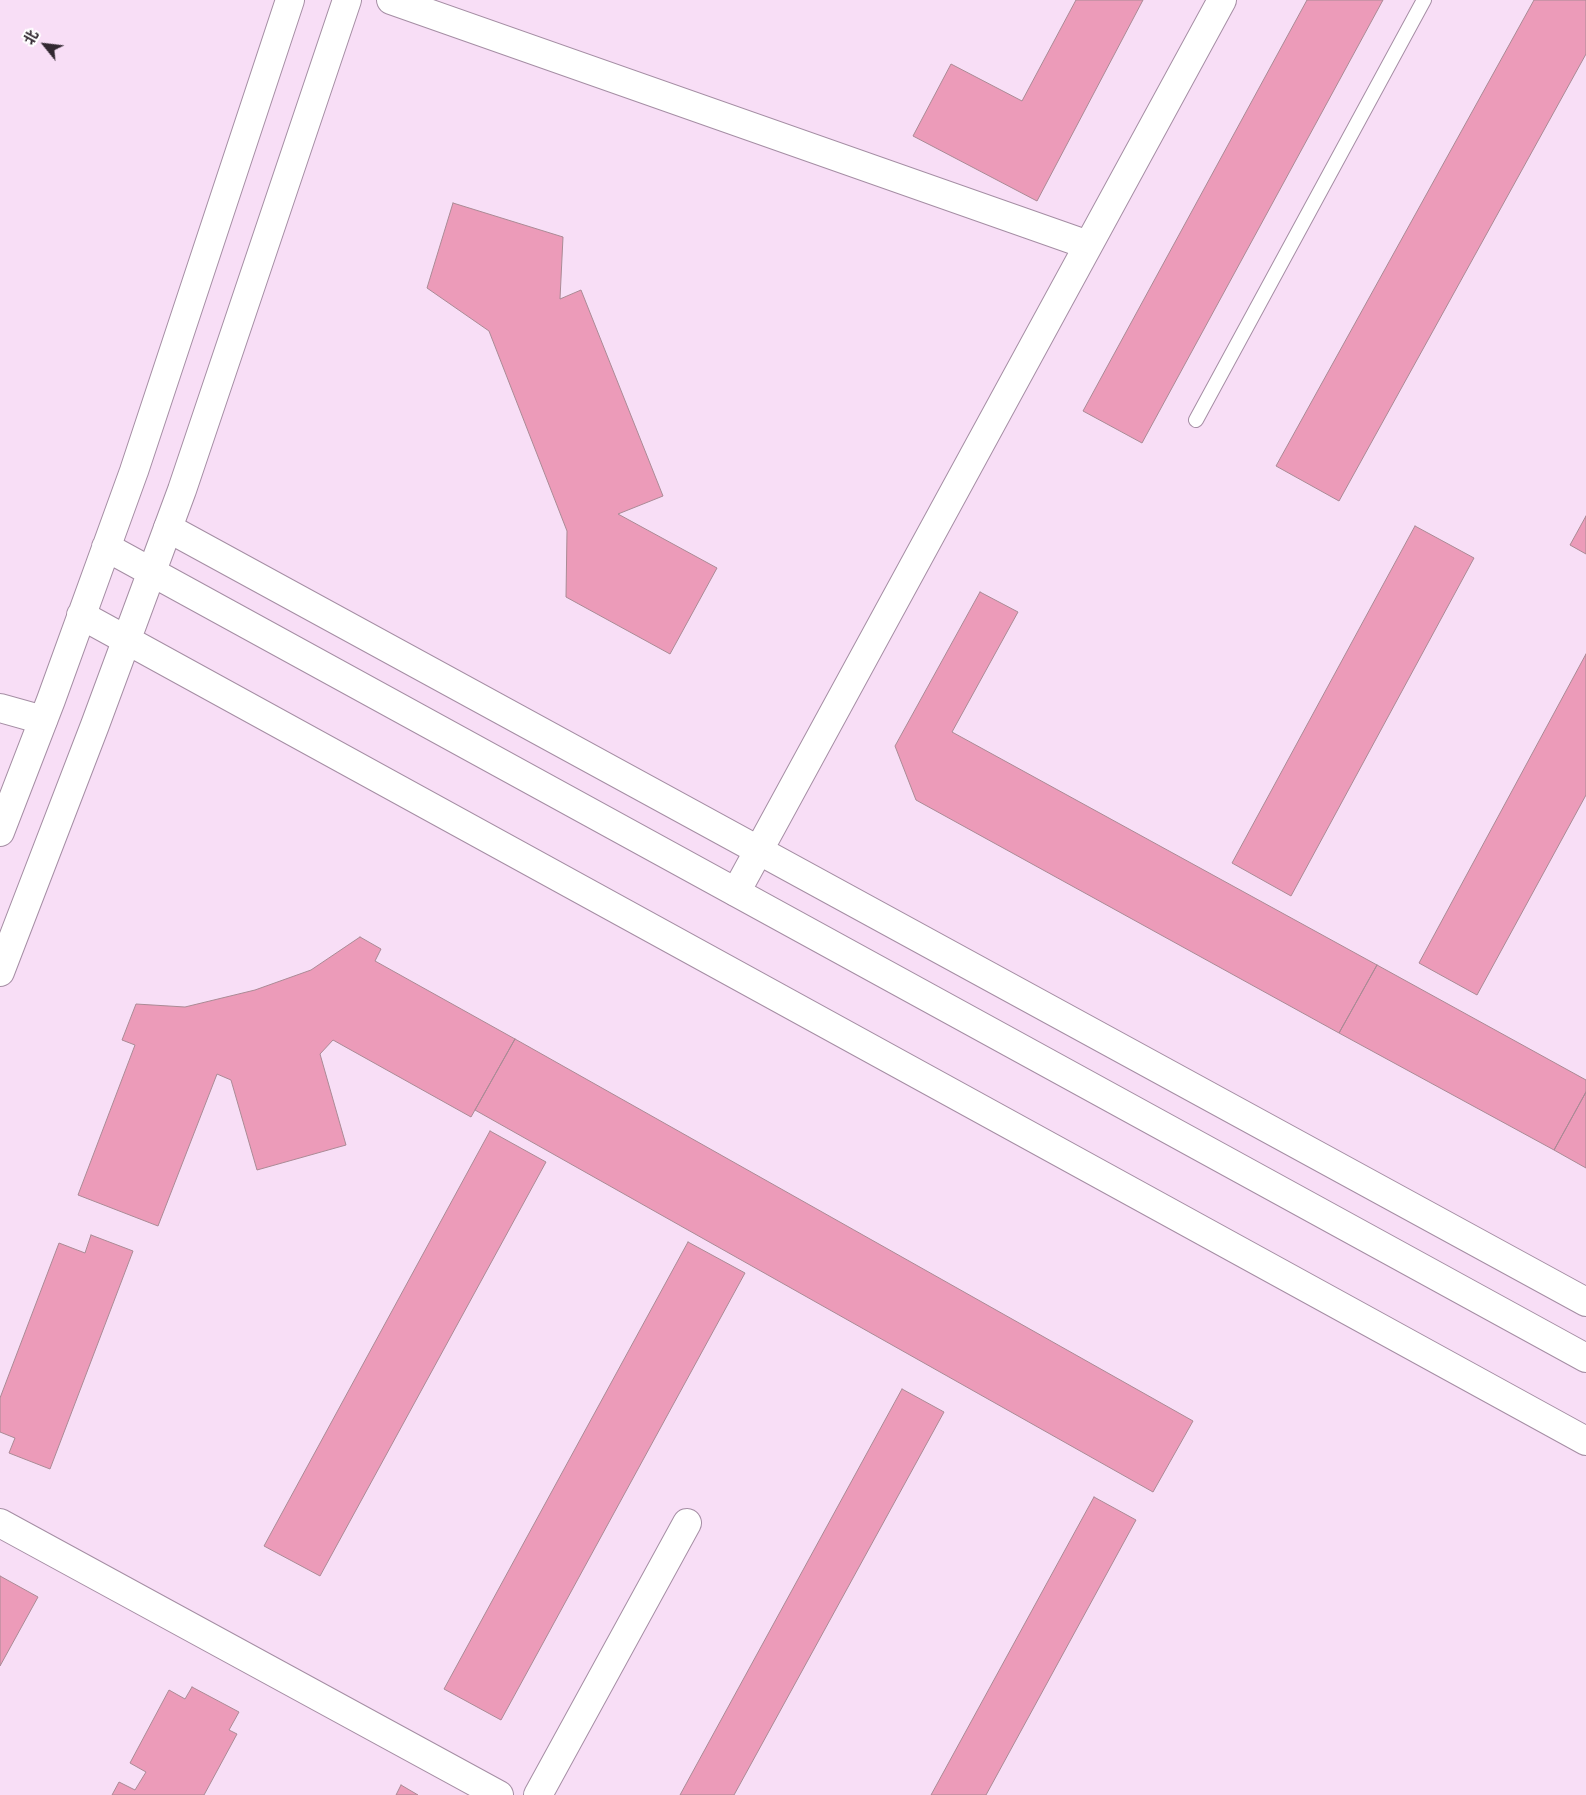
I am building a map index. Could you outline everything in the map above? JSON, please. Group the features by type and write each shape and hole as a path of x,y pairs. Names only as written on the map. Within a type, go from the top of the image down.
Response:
{"main road":[{"path":"0,832 134,471 290,0"},
{"path":"0,972 127,640 182,490 347,0"},
{"path":"391,0 1088,245"},
{"path":"736,892 1222,0"},
{"path":"168,528 1586,1302"},
{"path":"106,546 1586,1358"},
{"path":"81,615 1586,1441"},
{"path":"0,708 43,720"},
{"path":"0,1523 499,1795"},
{"path":"538,1795 688,1523"}],"lane":[{"path":"1196,420 1424,0"}],"building":[{"path":"1076,0 1143,0 1037,201 913,136 951,64 1022,101"},
{"path":"1307,0 1383,0 1142,443 1083,411"},
{"path":"1534,0 1586,0 1586,54 1339,501 1276,466"},
{"path":"453,203 563,237 560,299 581,290 663,496 618,514 717,568 670,654 566,597 567,531 489,331 427,288"},
{"path":"1586,516 1586,554 1570,545"},
{"path":"1415,526 1474,558 1291,896 1232,863"},
{"path":"980,592 1018,612 952,732 1377,965 1339,1033 916,800 895,746"},
{"path":"1586,654 1586,795 1477,995 1419,963"},
{"path":"360,937 381,949 375,961 515,1039 471,1117 333,1040 320,1054 346,1145 257,1170 231,1080 217,1074 158,1226 78,1195 135,1045 122,1040 136,1004 185,1007 255,990 311,970"},
{"path":"1377,965 1586,1080 1586,1092 1554,1150 1339,1033"},
{"path":"515,1039 1193,1421 1153,1492 475,1110"},
{"path":"1586,1092 1586,1168 1554,1150"},
{"path":"490,1131 546,1162 320,1576 264,1546"},
{"path":"91,1235 133,1251 50,1469 9,1453 15,1438 0,1432 0,1398 59,1243 85,1253"},
{"path":"688,1242 745,1273 501,1720 444,1689"},
{"path":"902,1389 944,1412 734,1795 680,1795"},
{"path":"1094,1497 1136,1520 986,1795 931,1795"},
{"path":"0,1576 38,1597 0,1666"},
{"path":"192,1687 239,1712 229,1730 237,1734 204,1795 112,1795 119,1782 135,1790 146,1772 130,1763 169,1690 185,1699"},
{"path":"401,1785 418,1795 396,1795"}]}
